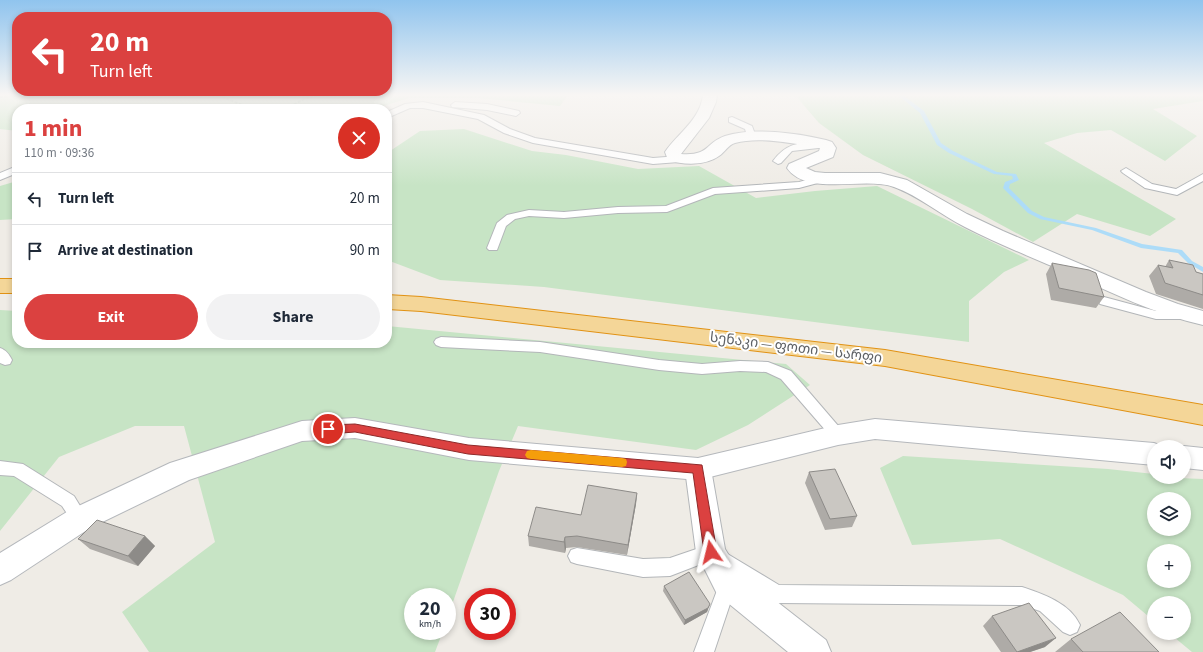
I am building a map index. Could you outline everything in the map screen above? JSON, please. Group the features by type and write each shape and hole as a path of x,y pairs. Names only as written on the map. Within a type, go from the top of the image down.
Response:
{"highway":[{"path":"0,286 12,286"},
{"name":"სენაკი — ფოთი — სარფი","path":"392,302 420,304 885,358 1203,415"}],"street":[{"path":"696,125 673,152 674,157 678,159 703,156 712,153 723,142 742,137 802,140 826,145 828,148 828,154 797,165 795,168 799,174 825,178 875,176 891,180 970,222 1099,280 1196,317"},
{"path":"0,570 80,520 180,471 302,431 355,428 468,449 698,469 838,435 875,429 1147,453"},
{"path":"1191,458 1203,459"},
{"path":"698,469 711,552 728,583 814,652"}],"lane":[{"path":"498,125 533,140 653,161 678,159"},
{"path":"744,125 749,128 751,137"},
{"path":"778,161 789,149 804,146 826,145"},
{"path":"0,177 12,171"},
{"path":"1126,171 1149,186 1177,192 1203,176"},
{"path":"493,248 501,225 512,217 529,214 564,215 618,210 667,209 713,191 798,185 825,178"},
{"path":"1104,301 1156,315 1196,317"},
{"path":"441,342 540,347 659,365 702,369 740,366 768,367 786,375 838,435"},
{"path":"0,468 16,469 68,501 80,520"},
{"path":"577,556 642,568 670,567 711,552 777,594 1022,596 1046,604 1070,625"},
{"path":"704,652 728,583"}],"green space":[{"path":"0,125 12,125 12,130 0,129"},
{"path":"822,125 1180,125 1197,136 1165,161 1111,130 1077,133 1044,143 1176,219 1150,236 1077,214 1033,242 972,209 863,155"},
{"path":"464,129 532,151 566,155 638,169 699,166 756,198 877,186 1029,260 1004,272 969,301 969,342 544,287 440,280 392,262 392,150 420,131"},
{"path":"12,182 12,219 0,220 0,186"},
{"path":"0,310 12,311 12,348 392,348 392,326 786,364 810,385 748,425 696,450 518,426 499,471 456,593 456,588 404,588 404,640 440,640 435,652 149,652 122,612 215,542 184,426 135,426 59,457 0,531"},
{"path":"903,456 1108,469 1147,473 1147,484 1191,484 1191,479 1203,479 1203,652 1192,652 1177,640 1191,640 1191,596 1147,596 1147,615 1123,595 1000,539 912,545 880,468"}],"building":[{"path":"1169,260 1193,265 1196,272 1203,274 1203,295 1165,283 1158,265 1173,268"},
{"path":"1052,263 1089,270 1096,273 1104,297 1059,288"},
{"path":"835,469 857,516 830,519 809,472"},
{"path":"588,485 637,493 628,545 577,536 565,537 564,542 528,536 536,507 581,515"},
{"path":"97,520 145,536 128,556 78,539"},
{"path":"689,572 710,604 708,608 685,620 664,586"},
{"path":"1029,603 1056,638 1017,652 992,616"},
{"path":"1120,612 1159,652 1083,652 1071,639"}],"waterway":[{"path":"929,125 939,144 951,152 996,173 1014,175 1016,180 1007,183 1006,188 1030,212 1042,218 1094,229 1141,246 1180,251 1190,262 1203,270"}],"slow traffic":[{"path":"531,455 622,462"}],"route":[{"path":"328,429 355,428 468,449 698,469 703,512 711,552"}]}
